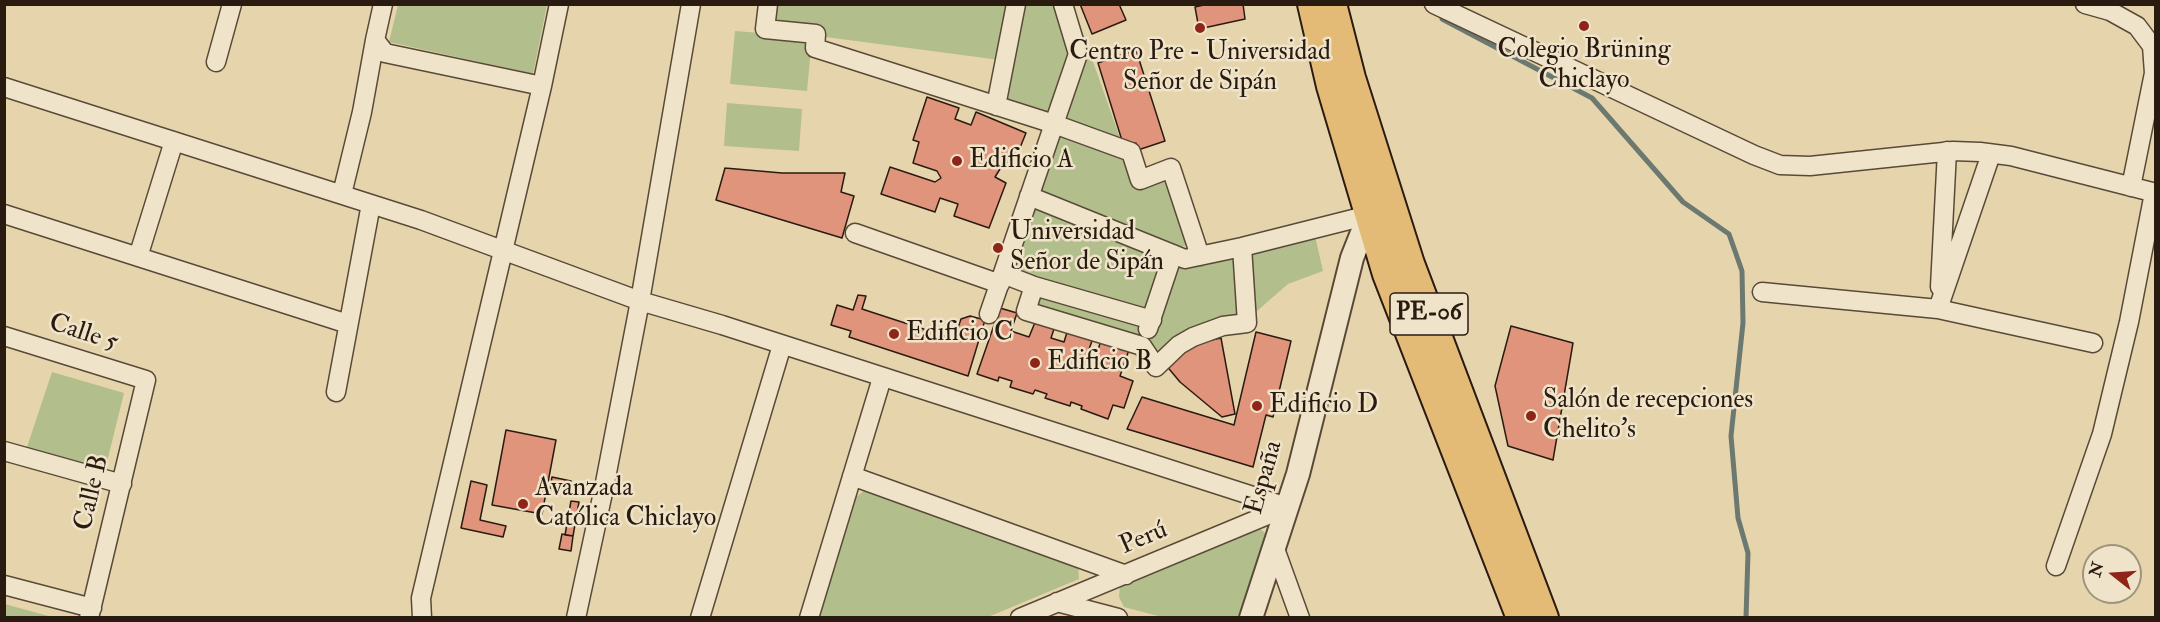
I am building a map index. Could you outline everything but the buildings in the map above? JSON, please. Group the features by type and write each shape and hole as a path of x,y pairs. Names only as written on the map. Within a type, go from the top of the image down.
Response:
{"main road":[{"name":"PE-06","path":"1312,4 1330,86 1388,274 1521,618"},
{"name":"PE-06","path":"1332,4 1351,78 1410,264 1544,618"}],"street":[{"path":"216,62 232,4"},
{"path":"342,194 362,112 383,4"},
{"path":"422,618 421,598 542,86 559,4"},
{"path":"576,618 640,301 691,4"},
{"path":"768,4 765,28 816,34 815,48 1054,124 1131,152 1140,180 1171,168 1200,256"},
{"path":"996,106 1016,4"},
{"path":"989,314 1078,54 1063,4"},
{"path":"2085,4 2110,11 2137,26 2152,46 2154,73 2131,187"},
{"path":"1448,8 1754,155 1780,165 1810,166 1947,151 1992,154 2011,156 2155,193 2129,322 2102,434 2056,566"},
{"path":"375,40 385,53 542,86"},
{"path":"4,87 342,194 503,249 640,301 1287,507"},
{"path":"138,256 174,141"},
{"path":"1938,309 1947,151"},
{"path":"1938,309 1992,154"},
{"path":"1029,196 1185,259 1369,215"},
{"path":"336,392 371,204"},
{"path":"4,214 348,324"},
{"name":"España","path":"1251,618 1298,474 1352,258 1369,215"},
{"path":"855,233 1001,279 1034,286 1152,320"},
{"path":"1034,286 1026,311 1142,346 1156,367 1179,345 1193,337 1223,326 1247,323 1242,247"},
{"path":"1142,346 1173,254"},
{"path":"1762,292 1938,309 2093,343"},
{"path":"1093,330 1100,304"},
{"name":"Calle 5","path":"4,336 146,380"},
{"path":"700,618 782,345"},
{"path":"809,618 882,378"},
{"name":"Calle B","path":"91,613 146,380"},
{"path":"4,451 122,484"},
{"path":"852,476 1126,574"},
{"name":"Perú","path":"1020,618 1287,507"},
{"path":"1274,546 1300,618"},
{"path":"4,585 91,613"},
{"path":"1058,602 1118,618"}],"green space":[{"path":"398,5 547,5 533,74 389,42"},
{"path":"769,5 1010,5 1000,60 765,29"},
{"path":"1020,5 1073,5 1137,186 1168,175 1193,244 1170,249 1138,352 1023,321 1036,279 1010,270 1061,123 1001,102"},
{"path":"735,31 812,37 807,91 730,84"},
{"path":"727,103 802,109 799,151 724,146"},
{"path":"1312,223 1323,271 1288,284 1250,317 1155,359 1145,356 1175,254"},
{"path":"52,372 124,393 105,470 26,450"},
{"path":"865,490 1078,562 1079,579 988,617 818,618 855,498"},
{"path":"1260,529 1268,535 1244,617 1162,617 1124,607 1119,597 1120,584"},
{"path":"5,604 52,617 5,617"}],"waterway":[{"path":"1445,12 1442,19 1592,98 1683,202 1729,234 1742,271 1743,323 1731,436 1738,518 1748,553 1746,618"}],"place":[{"name":"Colegio Brüning Chiclayo","path":"1584,26"},
{"name":"Centro Pre - Universidad Señor de Sipán","path":"1200,28"},
{"name":"Edificio A","path":"957,161"},
{"name":"Universidad Señor de Sipán","path":"998,248"},
{"name":"Edificio C","path":"894,334"},
{"name":"Edificio B","path":"1035,363"},
{"name":"Edificio D","path":"1257,406"},
{"name":"Salón de recepciones Chelito's","path":"1531,416"},
{"name":"Avanzada Católica Chiclayo","path":"523,504"}]}
